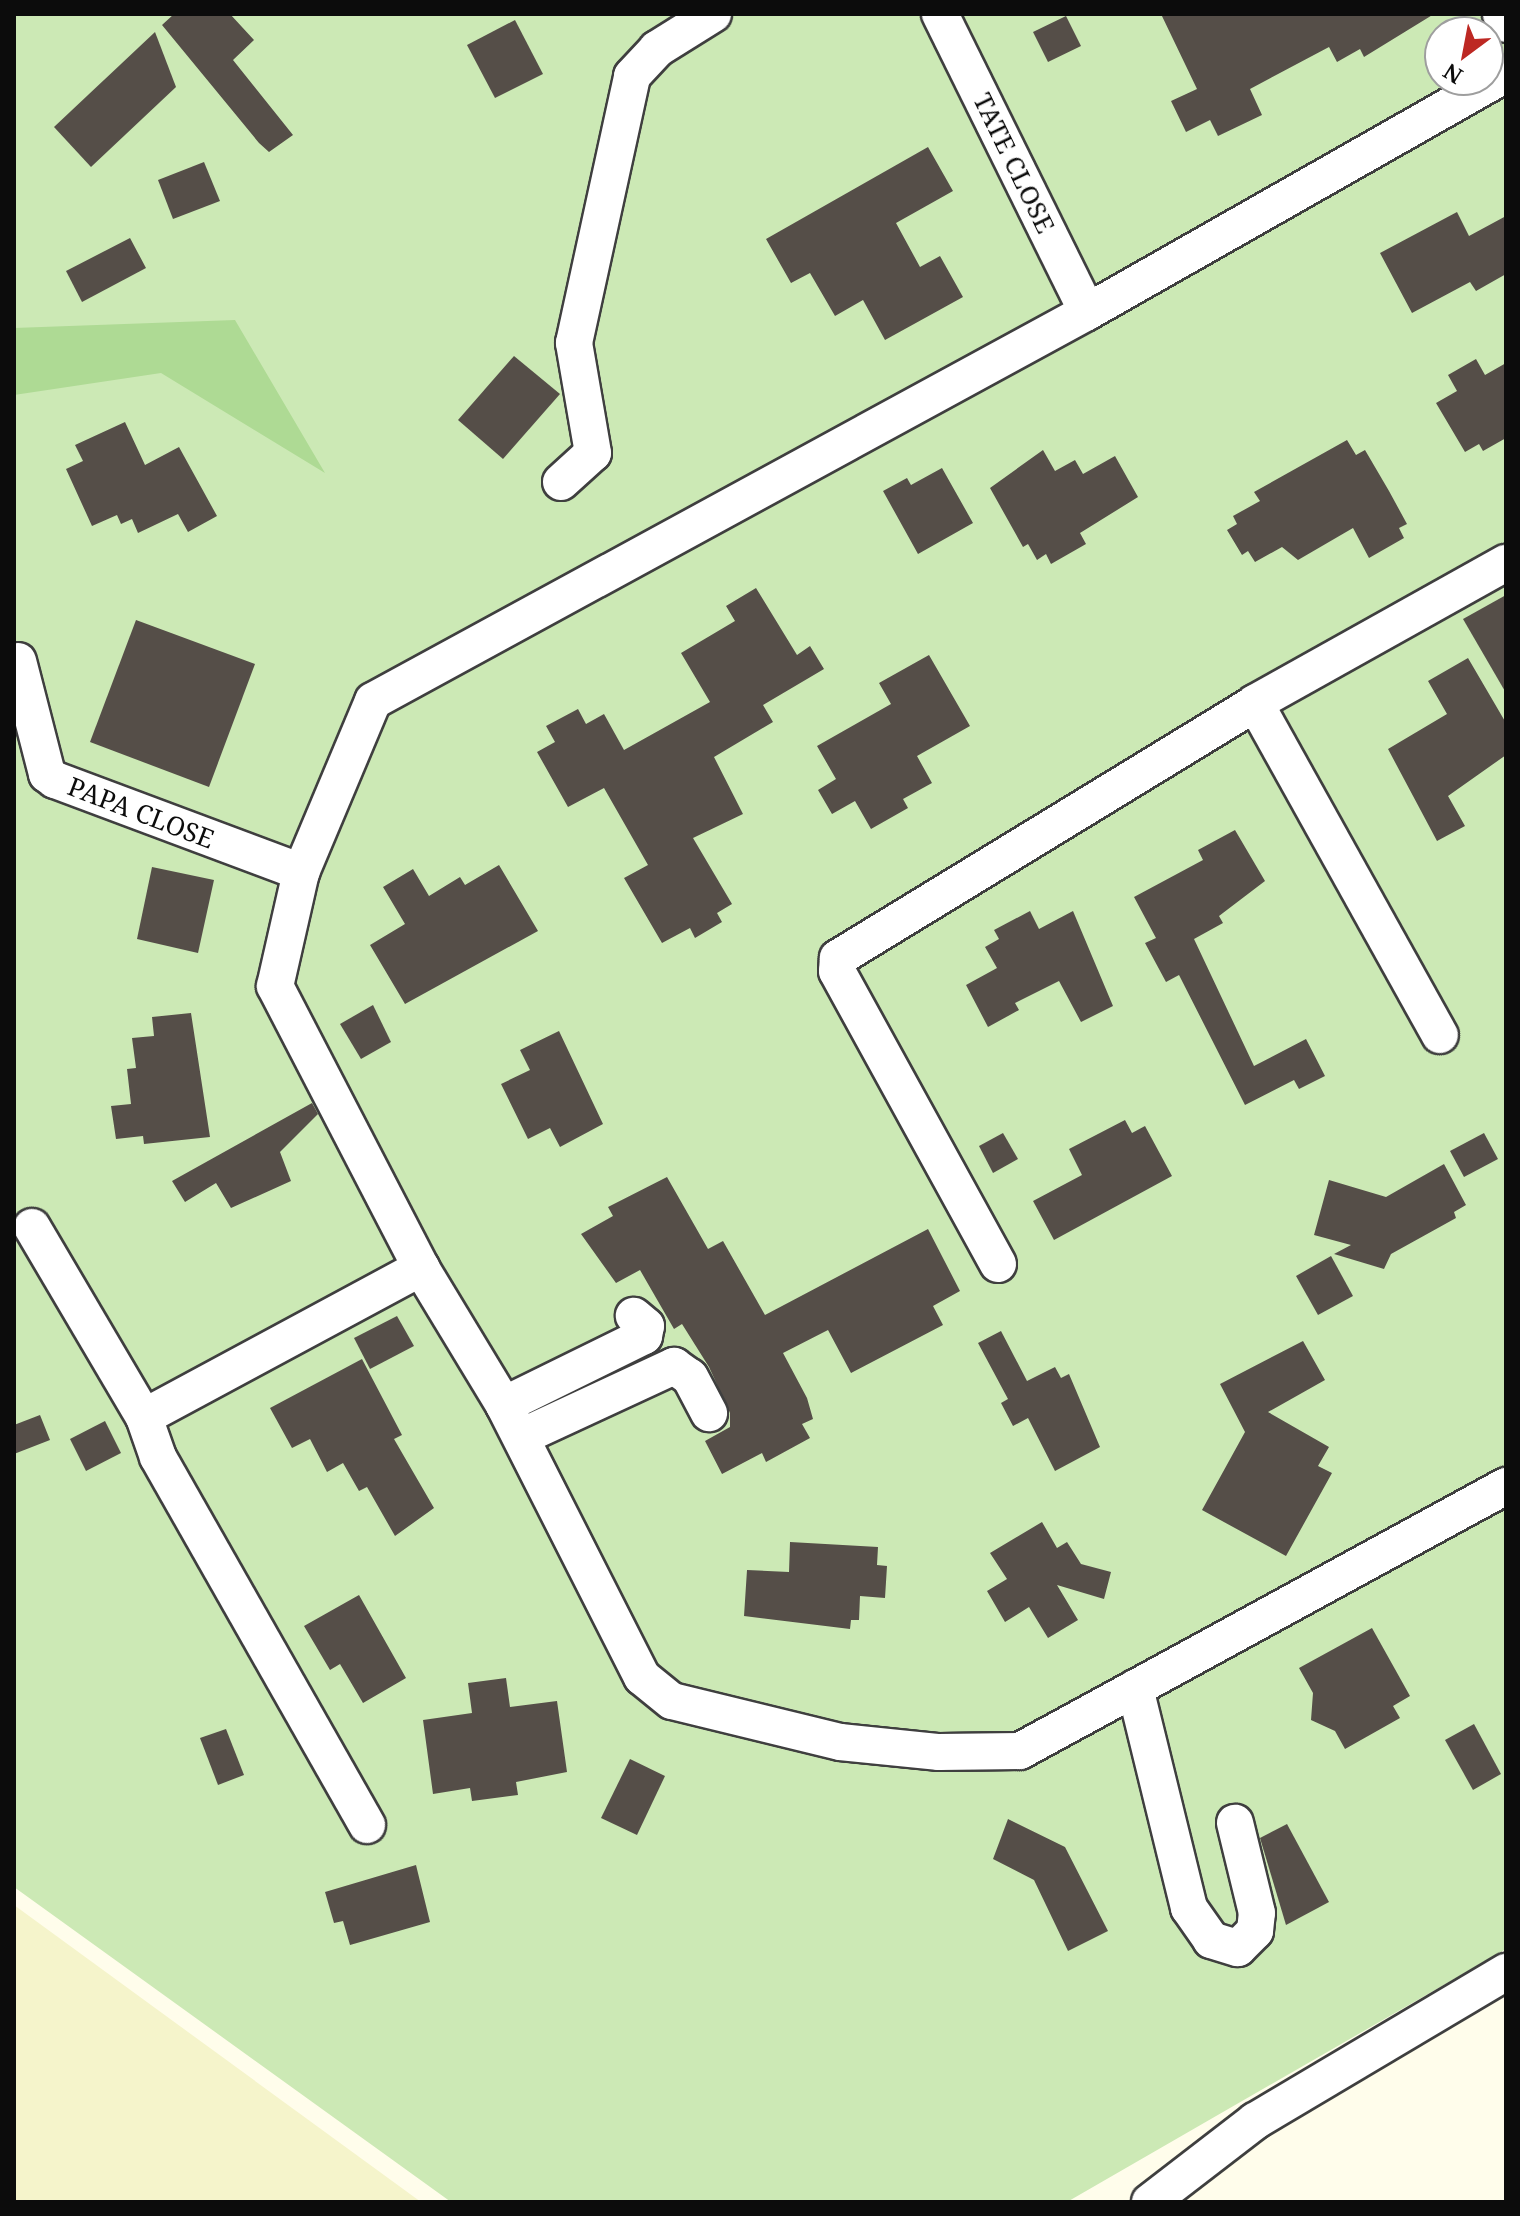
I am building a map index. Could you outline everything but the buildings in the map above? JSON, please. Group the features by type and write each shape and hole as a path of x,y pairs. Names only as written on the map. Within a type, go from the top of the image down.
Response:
{"street":[{"path":"561,482 593,453 574,343 632,76 657,49 713,14"},
{"name":"TATE CLOSE","path":"940,14 1087,312"},
{"path":"1501,14 1506,24"},
{"path":"1506,74 1087,312 373,701 301,872 275,986 279,1002 421,1268 521,1437 642,1677 672,1701 840,1742 939,1752 1020,1751 1506,1486"},
{"path":"998,1264 837,971 838,958 1255,703 1506,563"},
{"name":"PAPA CLOSE","path":"18,661 47,774 55,780 301,872"},
{"path":"1255,703 1440,1035"},
{"path":"32,1227 144,1417 158,1457 367,1825"},
{"path":"144,1417 421,1268"},
{"path":"504,1405 644,1336 646,1326 634,1316"},
{"path":"521,1437 674,1366 690,1377 709,1413"},
{"path":"1135,1688 1189,1908 1211,1940 1238,1948 1255,1931 1257,1913 1235,1823"},
{"path":"1150,2202 1255,2121 1506,1972"}],"green space":[{"path":"14,14 1506,14 1506,1949 1067,2202 451,2202 14,1887"},
{"path":"235,320 325,473 161,373 14,395 14,328"},
{"path":"14,1905 421,2202 14,2202"}]}
